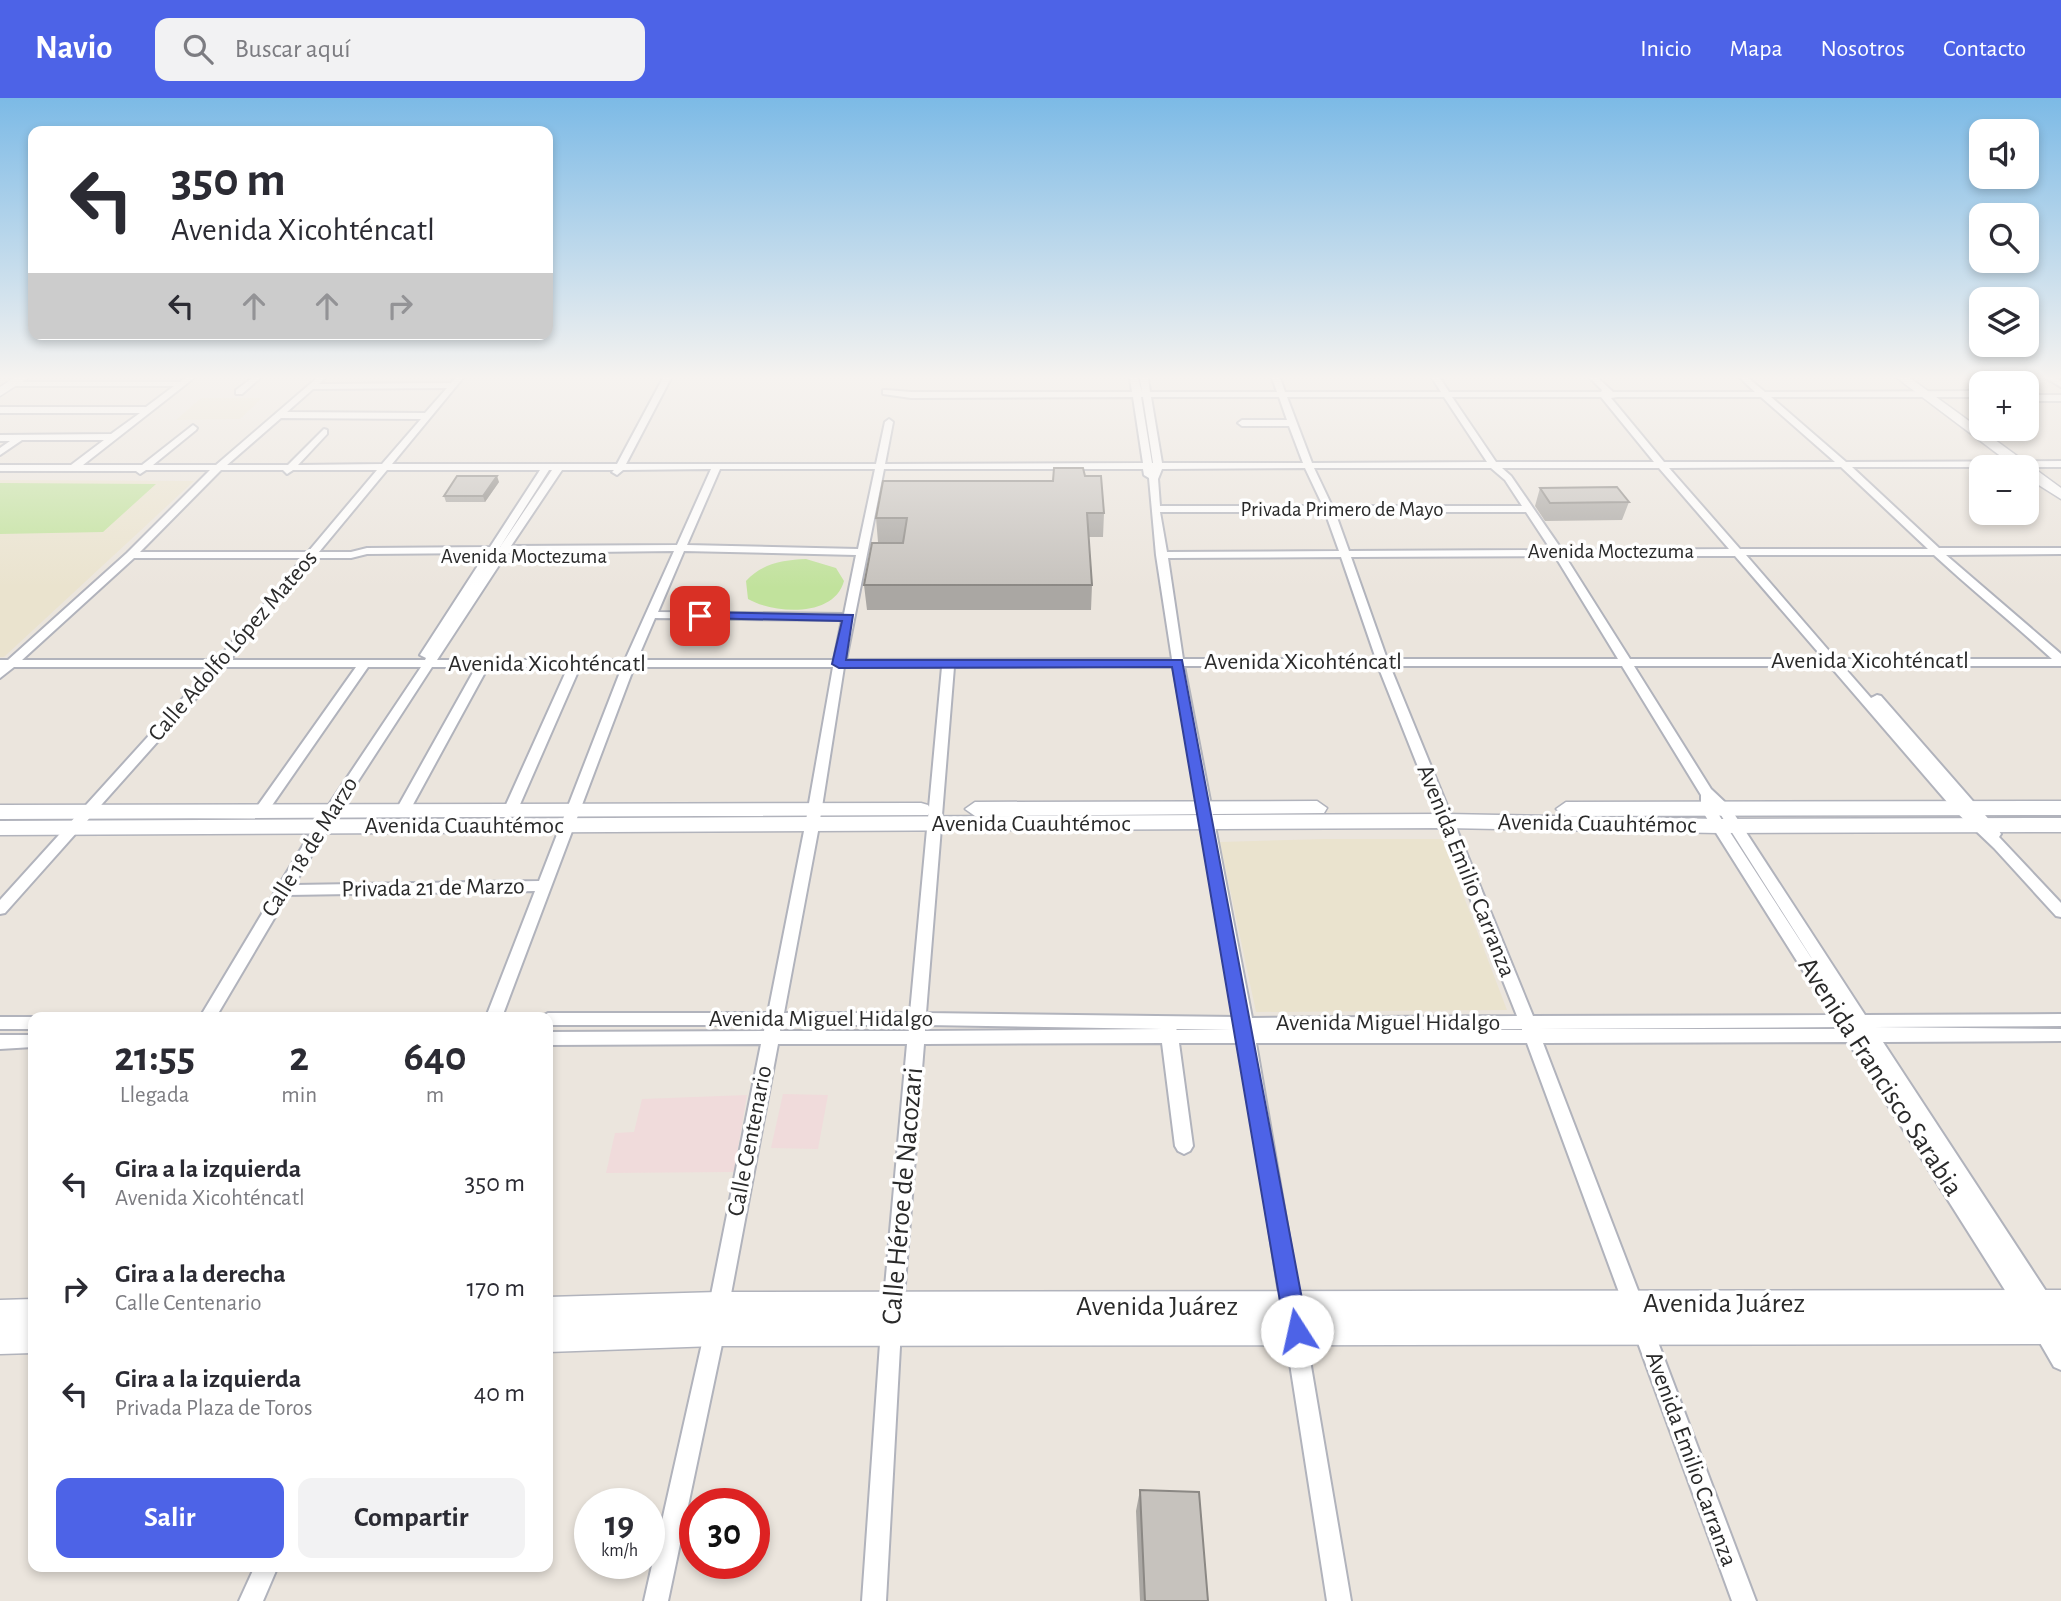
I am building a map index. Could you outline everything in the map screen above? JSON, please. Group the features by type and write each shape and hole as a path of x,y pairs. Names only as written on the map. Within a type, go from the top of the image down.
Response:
{"main road":[{"path":"2039,481 2061,495"},
{"path":"2039,489 2061,505"},
{"name":"Avenida Cuauhtémoc","path":"1980,822 2061,808"},
{"name":"Avenida Cuauhtémoc","path":"0,812 261,811 326,819 403,810 511,809 572,818"},
{"name":"Avenida Cuauhtémoc","path":"0,828 326,819 1718,813 2061,825"},
{"name":"Avenida Juárez","path":"553,1322 717,1319 1638,1317 2050,1319"}],"street":[{"path":"0,475 69,471 99,448"},
{"path":"138,472 168,448"},
{"path":"0,674 6,664 131,555 241,448"},
{"path":"287,471 309,448"},
{"name":"Calle Adolfo López Mateos","path":"0,909 222,662 399,448"},
{"path":"618,470 628,448"},
{"name":"Calle Centenario","path":"656,1601 717,1319 813,818 839,664 883,448"},
{"path":"1146,448 1152,472"},
{"path":"1153,448 1155,509 1178,663 1246,1031 1295,1318 1339,1601"},
{"name":"Avenida Emilio Carranza","path":"1302,448 1329,509 1383,663 1530,1030 1744,1601"},
{"name":"Avenida Francisco Sarabia","path":"1487,448 1557,551 1623,661 1670,731 1789,935 1859,1028"},
{"path":"1653,448 1744,550 1838,662 2061,912"},
{"path":"1824,448 1978,590 1981,598 2058,661 2061,671"},
{"path":"2039,467 2061,466"},
{"path":"1929,467 1969,469"},
{"path":"0,468 138,472 1152,472 1969,467"},
{"name":"Calle 18 de Marzo","path":"211,1012 281,890 551,470"},
{"path":"496,1012 629,664 715,471"},
{"name":"Privada Primero de Mayo","path":"1155,509 1528,509"},
{"name":"Avenida Moctezuma","path":"1161,555 1744,550 2061,551"},
{"name":"Avenida Moctezuma","path":"131,555 351,555 363,558 497,553 863,552"},
{"path":"650,615 849,617"},
{"name":"Avenida Xicohténcatl","path":"6,664 366,662 948,665 2058,661"},
{"path":"261,811 366,662"},
{"path":"403,810 484,663"},
{"path":"511,809 576,663"},
{"name":"Calle Héroe de Nacozari","path":"874,1601 891,1320 937,817 948,665"},
{"name":"Avenida Francisco Sarabia","path":"1718,813 1807,936 1859,1028 1949,1169 2050,1319 2061,1360"},
{"name":"Privada 21 de Marzo","path":"281,890 543,886"},
{"path":"1789,935 1807,936"},
{"name":"Avenida Miguel Hidalgo","path":"553,1019 775,1019 918,1028 1246,1031 1859,1028 1972,1021 2061,1020"},
{"path":"631,1038 637,1019"},
{"path":"1972,1021 1983,1035"},
{"path":"2031,1021 2043,1036"},
{"path":"0,1023 28,1023"},
{"name":"Avenida Miguel Hidalgo","path":"553,1038 770,1038 918,1028"},
{"name":"Avenida Miguel Hidalgo","path":"1859,1028 1983,1035 2061,1035"},
{"path":"1168,1030 1184,1146"},
{"path":"0,1042 28,1040"},
{"path":"251,1601 264,1572"}],"shaded area":[{"path":"0,480 194,481 4,657 0,657"},
{"path":"1442,839 1507,1010 1256,1012 1220,842"},
{"path":"783,1094 828,1095 818,1149 771,1148"},
{"path":"747,1095 734,1172 606,1173 615,1133 634,1132 642,1099"}],"green space":[{"path":"0,483 156,484 103,532 0,534"},
{"path":"806,559 836,568 844,581 838,593 828,602 802,610 787,610 748,599 746,581 759,570 782,562"}],"building":[{"path":"1054,468 1083,468 1085,476 1101,476 1104,513 1087,513 1092,585 864,585 872,543 903,543 907,518 876,518 883,481 1053,481"},
{"path":"457,476 497,476 483,496 444,496"},
{"path":"1617,487 1629,502 1550,503 1540,488"},
{"path":"1140,1490 1199,1492 1208,1601 1145,1601"}],"route":[{"path":"700,616 849,617 839,664 1178,663 1245,1024 1297,1331"}]}
